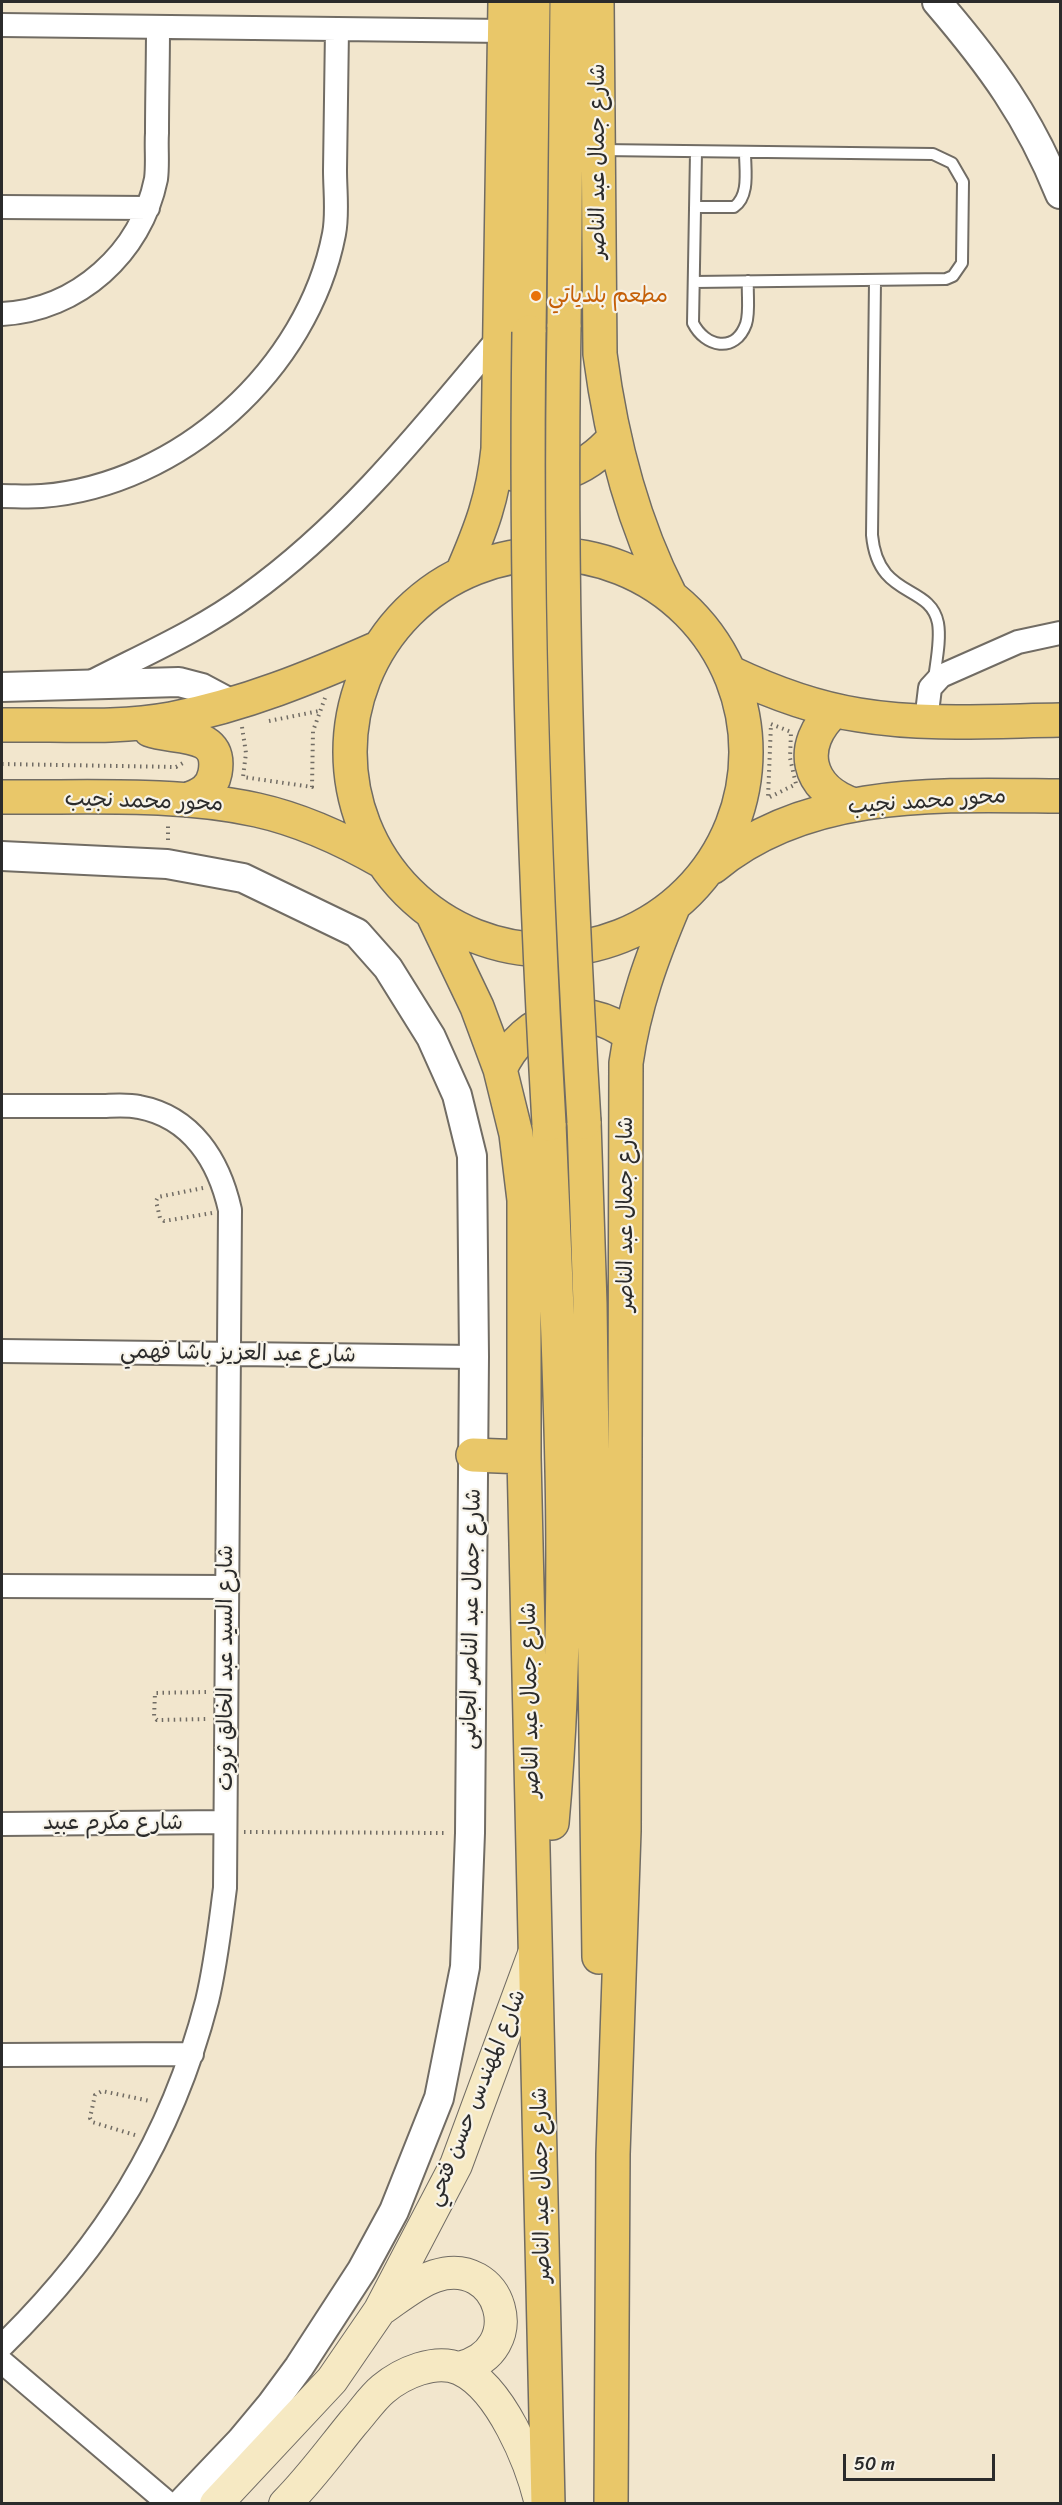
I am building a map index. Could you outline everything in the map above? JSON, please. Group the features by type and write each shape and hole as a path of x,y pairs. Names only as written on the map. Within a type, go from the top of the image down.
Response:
{"main road":[{"path":"462,573 492,494 515,334 533,2"},
{"path":"567,2 562,448 565,705 590,1304 599,1943 603,2050 613,2154"},
{"name":"شارع جمال عبد الناصر","path":"597,2 600,354 614,438 637,519 652,559 671,596"},
{"path":"505,16 515,334 528,448 530,706 557,1308 561,1491 561,1675 551,1833 537,1945"},
{"path":"496,468 528,477 560,474 590,461 614,438"},
{"path":"522,555 585,556 616,565 645,578 671,596 705,630 729,672 739,701 745,732 746,762 733,822 720,850 703,876 674,905 647,924 618,938 586,947 554,951 522,949 489,942 459,930 432,913 405,889 383,862 365,829 354,792 350,755 355,708 363,681 380,647 402,617 423,598 462,573 491,561 522,555"},
{"path":"2,725 138,722 242,714 302,681 380,647"},
{"path":"729,672 790,698 860,716 926,721 1060,720"},
{"path":"834,711 821,723 813,738 810,756 814,773 823,788 837,800 854,805"},
{"path":"138,722 157,733 191,736 201,740 213,755 216,764 212,783 200,796 186,800"},
{"name":"محور محمد نجيب","path":"703,876 730,854 769,831 813,814 854,805 967,795 1060,796"},
{"name":"محور محمد نجيب","path":"2,797 186,800 229,804 291,819 343,840 383,862"},
{"name":"شارع جمال عبد الناصر","path":"611,2504 613,2154 624,1831 626,1075 630,1035 643,981 674,905"},
{"name":"شارع جمال عبد الناصر","path":"432,913 477,1007 500,1069 516,1134 524,1200 524,1457 537,1945 548,2504"},
{"path":"500,1069 514,1044 537,1026 550,1020 578,1016 592,1017 619,1027 630,1035"},
{"path":"473,1455 524,1457"},
{"name":"شارع المهندس حسن فتحي","path":"216,2504 332,2380 380,2310 456,2165 537,1945"},
{"path":"285,2504 376,2397 392,2382 418,2370 445,2366 459,2368 470,2366 488,2354 499,2335 501,2313 498,2302 484,2284 475,2277 449,2273 435,2276 380,2310"},
{"path":"459,2368 485,2388 509,2425 531,2473 541,2504"}],"street":[{"path":"937,2 976,46 1017,104 1044,153 1060,194"},
{"path":"2,25 337,29 505,16"},
{"path":"2,314 42,307 76,292 105,272 129,244 148,208 156,177 158,27"},
{"path":"2,496 43,496 88,488 133,473 174,453 213,427 248,395 278,360 302,320 321,277 334,232 337,29"},
{"path":"2,207 148,208"},
{"path":"83,686 196,629 248,595 311,545 515,334"},
{"path":"926,721 928,696 934,682 953,669 1018,642 1060,633"},
{"path":"2,687 179,682 202,688 242,714"},
{"name":"شارع جمال عبد الناصر الجانبى","path":"2,856 167,864 243,878 357,933 388,968 431,1037 457,1095 472,1156 474,1357 470,1833 465,1967 439,2098 394,2211 362,2270 299,2367 271,2405 241,2441 181,2504"},
{"name":"شارع السيد عبد الخالق ثروت","path":"2,1106 138,1107 161,1114 182,1126 200,1142 214,1162 224,1184 230,1210 225,1888 218,1944 207,1999 192,2054 172,2105 156,2141 123,2200 85,2256 41,2307 2,2346"},
{"name":"شارع عبد العزيز باشا فهمي","path":"2,1351 474,1357"},
{"path":"2,1586 227,1587"},
{"name":"شارع مكرم عبيد","path":"2,1824 225,1827"},
{"path":"2,2055 192,2054"},
{"path":"2,2362 169,2504"}],"lane":[{"path":"598,150 933,154 952,164 963,182 962,263 953,276 939,281 694,282"},
{"path":"696,152 693,322 699,334 709,342 721,344 733,341 742,333 747,321 747,281"},
{"path":"695,207 734,207 738,204 744,195 745,152"},
{"path":"875,281 872,524 874,553 881,569 893,583 922,598 933,610 938,624 934,682"}],"path":[{"path":"242,714 246,753 243,777 312,787 313,731 319,711 264,723"},
{"path":"771,724 791,732 790,758 796,784 768,798 771,724"},
{"path":"2,764 176,766 185,759"},
{"path":"224,1184 158,1197 156,1201 161,1221 230,1210"},
{"path":"226,1692 155,1693 154,1717 157,1720 226,1719"},
{"path":"225,1827 470,1833"},
{"path":"156,2141 92,2122 90,2118 96,2095 102,2091 172,2105"}],"place":[{"name":"مطعم بلدياتي","path":"536,296"}]}
